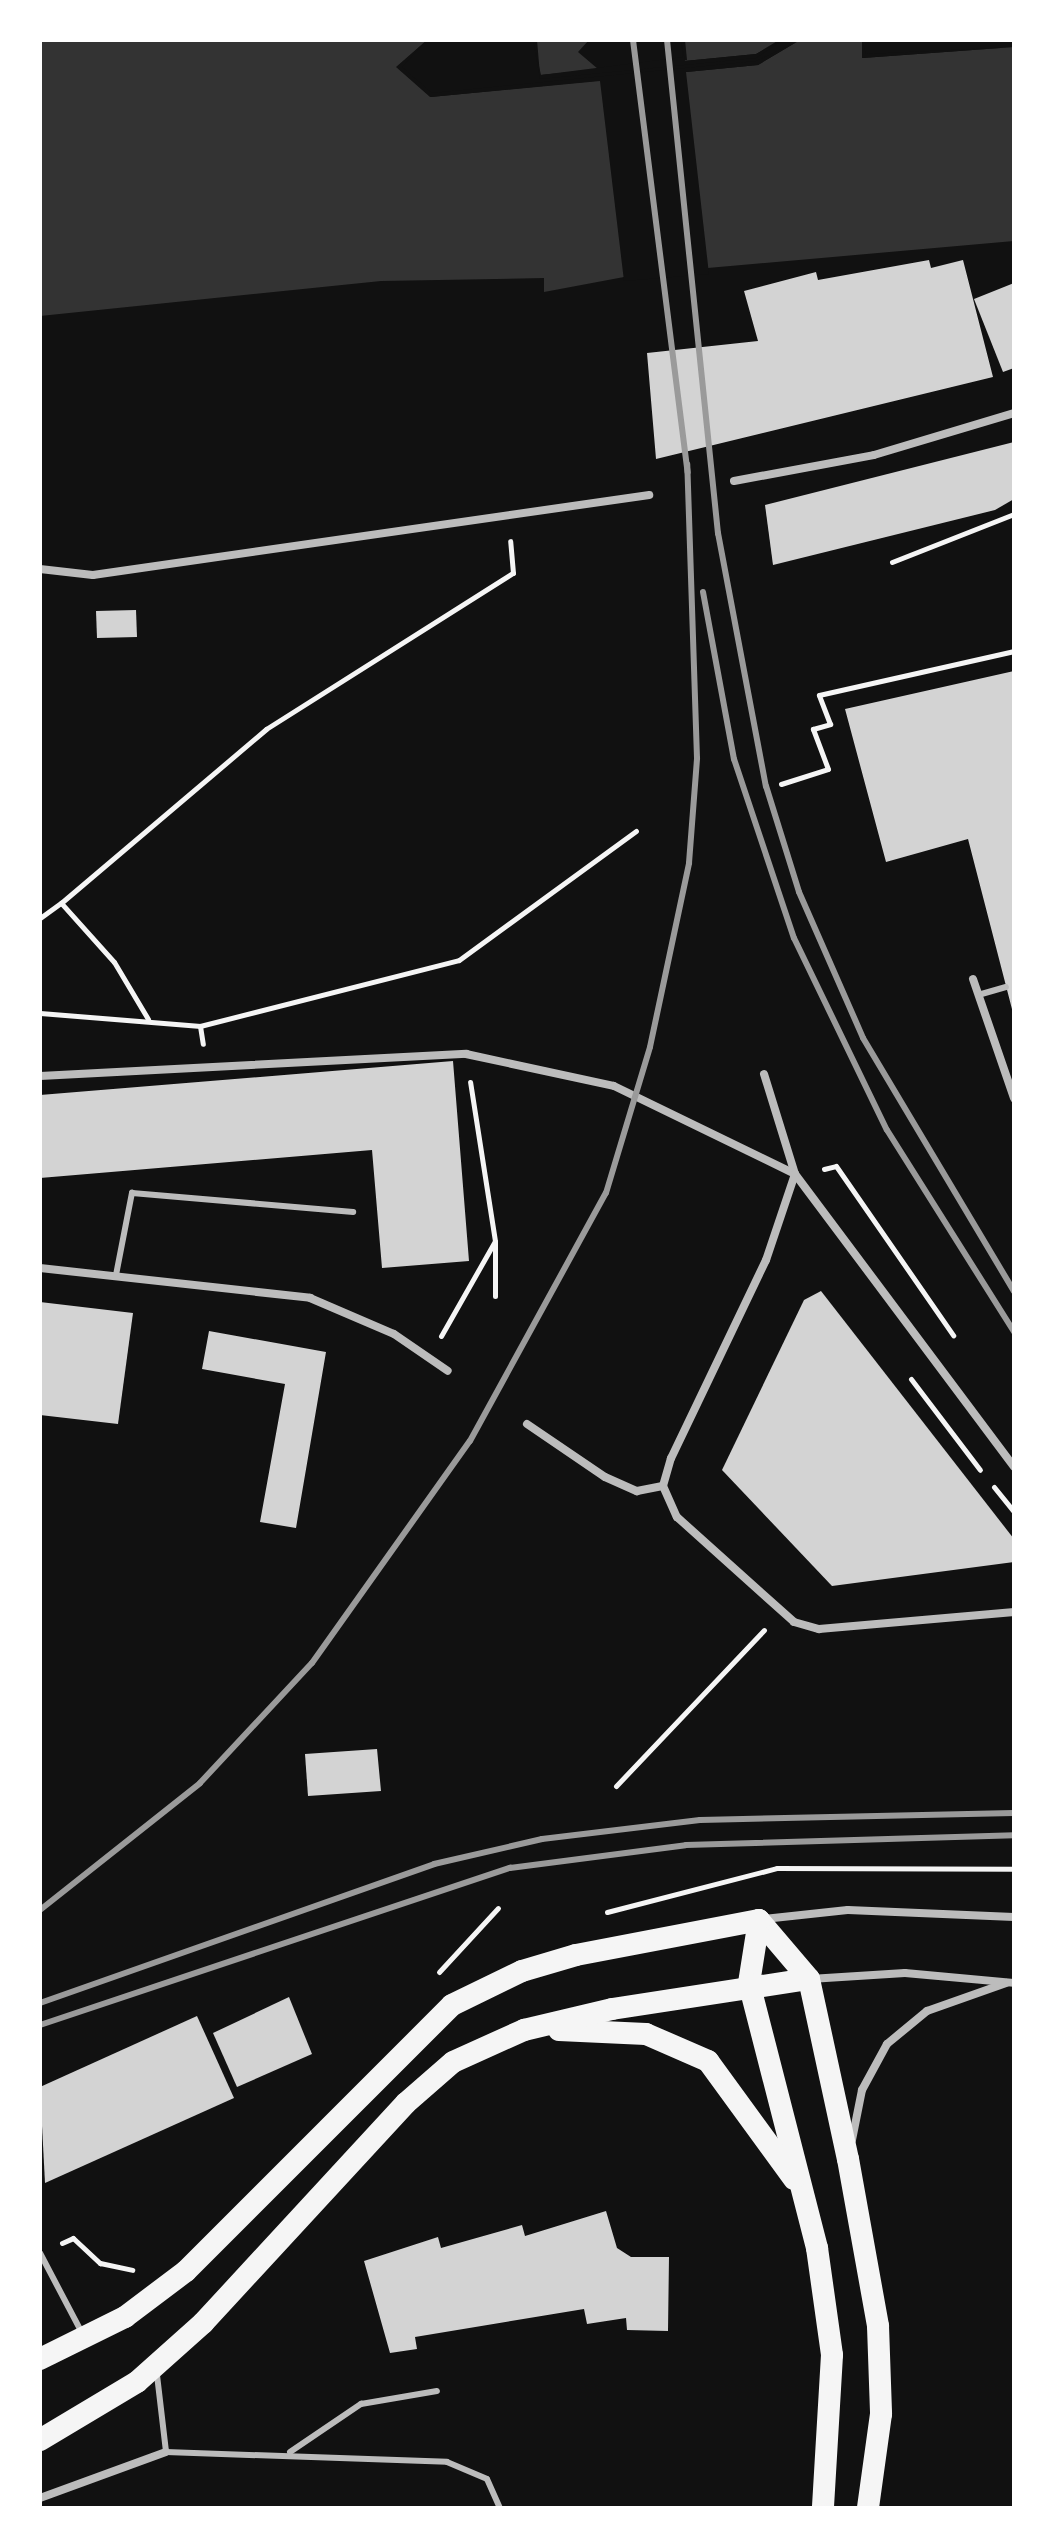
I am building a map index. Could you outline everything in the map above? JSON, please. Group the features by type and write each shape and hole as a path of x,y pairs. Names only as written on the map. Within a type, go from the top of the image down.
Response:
{"highway":[{"path":"759,1920 809,1979 848,2159 878,2326 881,2414 868,2508"},
{"path":"759,1920 749,1983 802,2190 832,2355 823,2508"},
{"path":"40,2359 85,2339 186,2271 452,2005 563,1959 759,1920"},
{"path":"40,2440 110,2401 164,2359 429,2080 482,2045 524,2030 749,1983 809,1979"},
{"path":"524,2030 612,2031 679,2044 733,2088 802,2190"}],"street":[{"path":"734,481 874,455 1014,413"},
{"path":"40,569 93,575 508,518 649,495"},
{"path":"973,979 1014,1098"},
{"path":"40,1076 466,1054 614,1086 795,1174"},
{"path":"764,1074 795,1174 1014,1467"},
{"path":"795,1174 766,1260 663,1486 677,1517 778,1614 819,1629 1014,1612"},
{"path":"40,1268 310,1298 429,1357 448,1371"},
{"path":"527,1424 605,1477 637,1491 663,1486"},
{"path":"759,1920 848,1910 1011,1915"},
{"path":"809,1979 905,1973 1010,1983"},
{"path":"848,2159 862,2090 887,2044 927,2011 1010,1983"},
{"path":"40,2498 166,2452"}],"lane":[{"path":"978,995 1006,987"},
{"path":"116,1275 132,1193 353,1212"},
{"path":"40,2253 85,2339"},
{"path":"164,2359 155,2392 166,2452 290,2452 461,2464 487,2479 500,2508"},
{"path":"290,2452 361,2404 437,2391"}],"path":[{"path":"892,562 1014,514"},
{"path":"40,918 266,729 513,573 508,518"},
{"path":"781,784 828,769 813,729 830,724 819,695 1014,651"},
{"path":"40,1013 148,1019 200,1026 269,1013 459,960 636,831"},
{"path":"61,903 114,962 148,1019"},
{"path":"466,1054 495,1241 495,1296"},
{"path":"836,1166 960,1345"},
{"path":"429,1357 495,1241"},
{"path":"616,1786 778,1614"},
{"path":"427,1985 498,1908"},
{"path":"40,2253 73,2238 108,2266 143,2267"}],"shaded area":[{"path":"40,40 427,40 397,67 431,97 758,65 800,40 862,40 863,58 1014,47 1014,241 640,274 544,292 544,278 381,281 40,316"},
{"path":"537,40 589,40 578,52 598,69 687,60 685,40 779,40 756,54 540,75"}],"pier":[{"path":"427,40 402,67 432,93 756,61 800,40 758,65 686,72 709,274 624,281 600,81 430,97 396,67"},
{"path":"533,40 541,75 683,57 681,40 685,61 756,54 783,40 756,58 540,79"},
{"path":"862,40 866,54 1014,47 862,58"}],"building":[{"path":"929,260 931,268 963,260 993,377 656,459 647,353 758,341 744,291 816,272 818,280"},
{"path":"1014,283 1014,368 1003,372 974,299"},
{"path":"1014,442 1014,499 995,510 773,565 765,505"},
{"path":"136,610 137,637 97,638 96,611"},
{"path":"1014,671 1013,1013 968,839 886,862 845,709"},
{"path":"453,1061 469,1261 382,1268 372,1150 40,1178 40,1095"},
{"path":"821,1291 1014,1539 1014,1562 832,1586 722,1470 804,1300"},
{"path":"40,1302 133,1313 118,1424 40,1415"},
{"path":"209,1331 326,1352 296,1528 260,1522 285,1384 202,1369"},
{"path":"377,1749 381,1791 308,1796 305,1754"},
{"path":"289,1997 312,2054 237,2087 213,2033"},
{"path":"197,2016 234,2098 45,2183 40,2087"},
{"path":"606,2211 617,2248 631,2257 669,2257 668,2331 627,2330 626,2318 587,2324 584,2309 415,2337 417,2349 390,2353 364,2261 438,2237 441,2248 522,2225 525,2236"}],"railway":[{"path":"633,40 688,473"},
{"path":"667,40 718,533 766,786 799,892 863,1038 1014,1291"},
{"path":"40,1910 200,1783 312,1663 470,1441 606,1193 650,1047 689,863 697,758 687,464"},
{"path":"703,592 734,759 794,938 887,1130 1014,1332"},
{"path":"40,2003 434,1864 542,1839 700,1820 1014,1813"},
{"path":"40,2025 510,1868 686,1845 1014,1835"}]}
